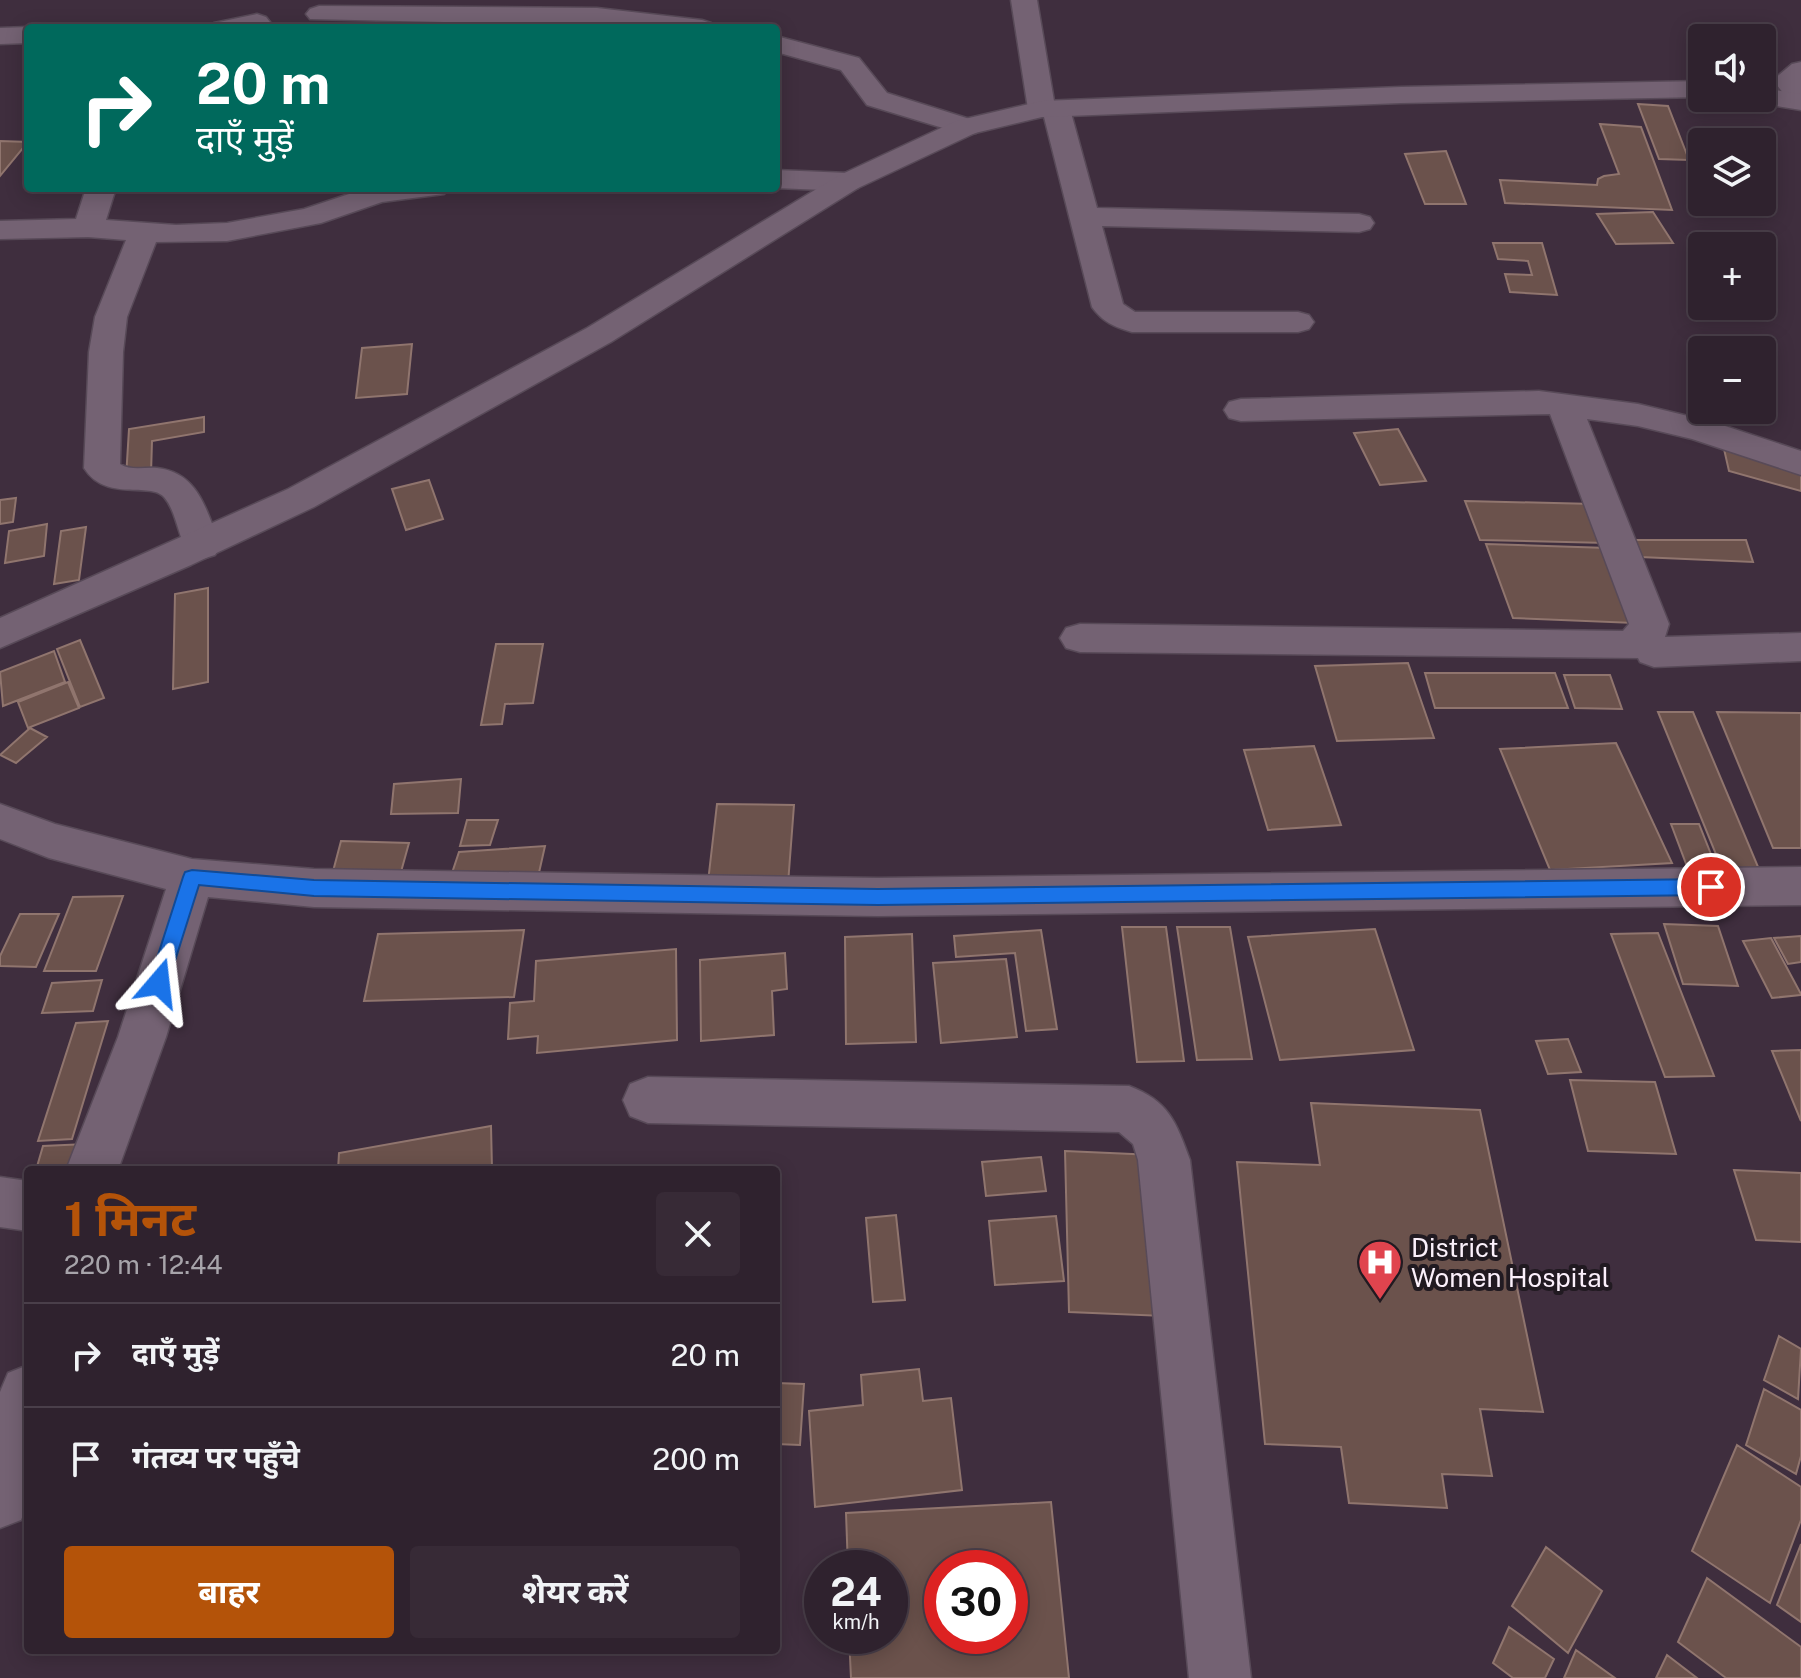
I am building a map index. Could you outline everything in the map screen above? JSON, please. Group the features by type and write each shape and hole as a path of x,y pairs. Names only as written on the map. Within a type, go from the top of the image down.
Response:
{"street":[{"path":"1024,0 1049,109 1085,217 1108,307 1120,318 1132,322 1298,322"},
{"path":"319,14 597,14 684,24"},
{"path":"246,24 257,22"},
{"path":"0,36 24,35"},
{"path":"780,45 850,64 877,99 966,127"},
{"path":"1801,70 1786,80 1801,100"},
{"path":"0,634 202,546 301,498 599,335 848,182 966,127 1049,109 1401,95 1688,89"},
{"path":"1776,97 1801,100"},
{"path":"780,179 848,182"},
{"path":"88,228 100,192"},
{"path":"0,230 88,228 227,232 272,226 378,194 397,192"},
{"path":"1085,217 1359,223"},
{"path":"144,232 111,317 106,352 102,468 110,476 122,480 169,482 178,490 202,546"},
{"path":"1241,410 1539,402 1651,418 1701,430 1801,463"},
{"path":"1080,638 1630,646 1646,636 1649,624 1564,405"},
{"path":"1654,652 1801,647"},
{"path":"0,821 49,840 192,877 314,888 878,897 1801,886"},
{"path":"94,1166 142,1037 192,877"},
{"path":"648,1100 1129,1109 1154,1130 1164,1160 1220,1678"},
{"path":"0,1202 24,1205"},
{"path":"0,1499 24,1408"}],"building":[{"path":"1638,104 1668,106 1688,157 1688,160 1659,159"},
{"path":"1600,124 1641,127 1672,210 1505,203 1500,180 1597,185 1598,179 1604,176 1619,174"},
{"path":"0,141 24,142 24,147 0,176"},
{"path":"1446,151 1466,204 1425,204 1405,154"},
{"path":"1653,212 1673,243 1616,244 1597,214"},
{"path":"1493,243 1542,243 1557,295 1510,292 1505,274 1532,275 1528,261 1498,259"},
{"path":"412,344 407,394 356,398 362,348"},
{"path":"204,417 204,432 152,441 151,474 126,478 129,429"},
{"path":"1398,429 1426,481 1380,485 1354,433"},
{"path":"1724,449 1801,470 1801,491 1729,471"},
{"path":"429,480 443,519 406,530 392,489"},
{"path":"16,498 13,522 0,524 0,500"},
{"path":"1465,501 1594,504 1607,543 1480,540"},
{"path":"47,524 44,556 5,563 9,531"},
{"path":"86,527 79,580 54,584 61,531"},
{"path":"1628,540 1746,540 1753,562 1640,557"},
{"path":"1486,544 1608,548 1634,623 1513,618"},
{"path":"208,588 208,682 173,689 175,594"},
{"path":"80,640 104,698 80,707 57,649"},
{"path":"496,644 543,644 533,703 505,704 502,724 481,725"},
{"path":"54,651 65,682 3,706 0,672"},
{"path":"1408,663 1434,738 1337,741 1315,666"},
{"path":"1425,673 1555,673 1568,708 1435,708"},
{"path":"1564,675 1610,675 1622,709 1575,708"},
{"path":"68,682 79,708 28,728 18,702"},
{"path":"1658,712 1693,712 1761,874 1724,874"},
{"path":"1717,712 1801,713 1801,848 1773,848"},
{"path":"30,728 47,737 16,763 0,755"},
{"path":"1616,743 1672,863 1550,870 1500,749"},
{"path":"1314,746 1341,825 1268,830 1244,750"},
{"path":"461,779 458,813 391,814 394,784"},
{"path":"717,804 794,805 788,884 708,882"},
{"path":"467,820 498,820 490,845 460,846"},
{"path":"1671,824 1699,824 1720,877 1691,877"},
{"path":"341,841 409,843 399,879 331,879"},
{"path":"545,846 536,886 448,885 459,852"},
{"path":"123,896 96,971 44,971 73,897"},
{"path":"20,914 59,914 36,967 0,966 0,956"},
{"path":"1664,924 1718,926 1738,986 1683,984"},
{"path":"1122,927 1166,927 1184,1061 1137,1062"},
{"path":"1177,927 1230,927 1252,1059 1197,1060"},
{"path":"1375,929 1414,1050 1280,1060 1248,937"},
{"path":"524,930 514,997 364,1001 378,934"},
{"path":"1041,930 1057,1029 1026,1031 1015,953 956,957 954,936"},
{"path":"1658,933 1714,1076 1665,1077 1611,934"},
{"path":"912,934 916,1042 846,1044 845,937"},
{"path":"1801,936 1801,962 1788,964 1774,938"},
{"path":"1771,938 1801,995 1772,998 1743,941"},
{"path":"676,949 677,1040 537,1053 538,1036 508,1039 510,1003 534,1001 536,961"},
{"path":"785,953 787,989 772,991 774,1035 701,1041 700,960"},
{"path":"1006,959 1017,1037 941,1043 933,963"},
{"path":"102,980 93,1011 42,1013 52,983"},
{"path":"108,1021 72,1139 38,1141 76,1023"},
{"path":"1568,1039 1581,1072 1548,1074 1536,1041"},
{"path":"1801,1050 1801,1121 1772,1051"},
{"path":"1570,1080 1655,1082 1676,1154 1588,1151"},
{"path":"1311,1103 1480,1110 1543,1412 1480,1409 1492,1476 1442,1474 1447,1508 1349,1503 1341,1447 1265,1444 1237,1162 1320,1165"},
{"path":"491,1126 492,1166 338,1166 339,1153"},
{"path":"86,1144 80,1166 37,1166 43,1146"},
{"path":"1065,1151 1154,1155 1164,1316 1069,1312"},
{"path":"1041,1157 1046,1191 986,1196 982,1162"},
{"path":"1734,1170 1801,1173 1801,1242 1756,1240"},
{"path":"896,1215 905,1300 873,1302 866,1218"},
{"path":"1056,1216 1064,1281 995,1285 989,1221"},
{"path":"1779,1336 1801,1349 1798,1399 1764,1380"},
{"path":"919,1369 923,1401 951,1398 962,1490 815,1507 809,1411 863,1405 861,1375"},
{"path":"780,1383 804,1384 800,1445 780,1444"},
{"path":"1764,1389 1801,1410 1801,1456 1796,1474 1746,1445"},
{"path":"1737,1445 1801,1487 1801,1520 1770,1603 1692,1551"},
{"path":"1051,1502 1069,1678 851,1678 850,1654 908,1654 908,1550 847,1550 846,1513"},
{"path":"1801,1544 1801,1622 1777,1605"},
{"path":"1546,1547 1602,1591 1568,1653 1512,1606"},
{"path":"1707,1578 1801,1647 1801,1678 1726,1678 1678,1642"},
{"path":"1509,1627 1554,1659 1545,1678 1513,1678 1493,1663"},
{"path":"1576,1650 1615,1678 1564,1678"},
{"path":"1667,1655 1697,1678 1656,1678"}],"place":[{"name":"District Women Hospital","path":"1380,1301"}],"route":[{"path":"159,983 192,877 314,888 878,897 1711,887"}]}
